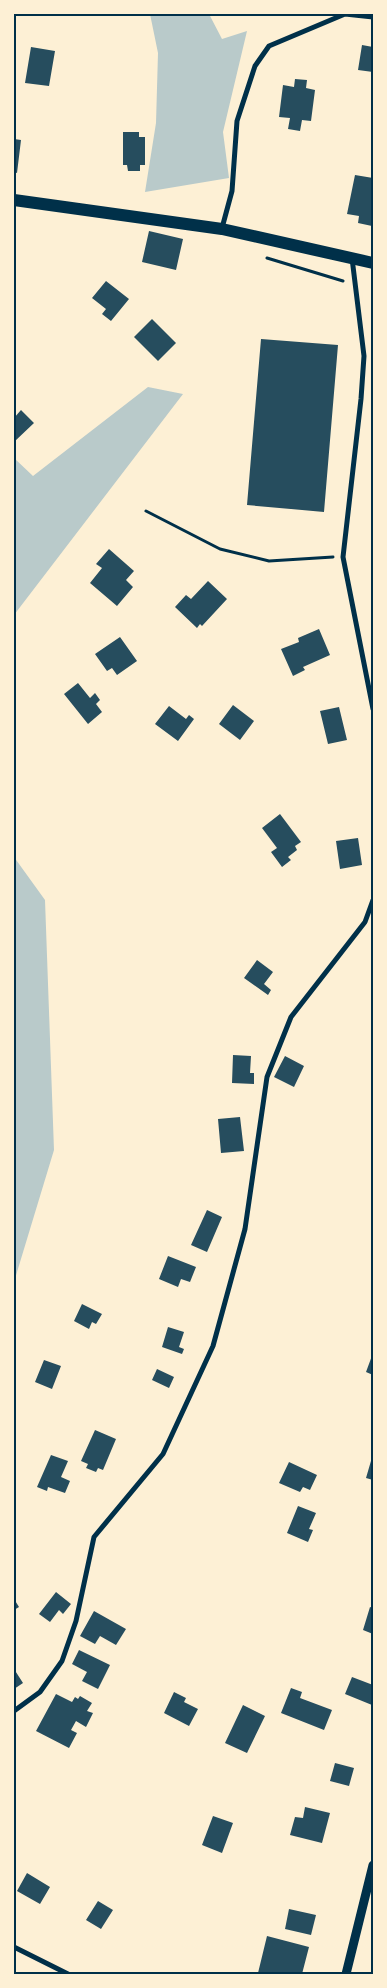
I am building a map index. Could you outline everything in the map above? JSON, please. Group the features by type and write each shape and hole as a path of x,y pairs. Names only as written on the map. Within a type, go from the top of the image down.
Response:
{"main road":[{"path":"14,200 222,229 373,263"}],"street":[{"path":"222,229 232,190 237,121 255,66 269,46 345,14 373,17"},
{"path":"352,258 364,356 343,557 373,709"},
{"path":"14,1711 40,1692 62,1661 76,1621 94,1538 163,1454 213,1346 245,1229 267,1077 291,1017 366,922 373,900"},
{"path":"346,1974 373,1865"},
{"path":"14,1947 68,1974"}],"path":[{"path":"264,257 355,285"},
{"path":"146,511 220,549 269,561 343,557"}],"shaded area":[{"path":"150,14 209,14 222,39 247,31 223,132 229,178 145,192 156,123 158,53"},
{"path":"148,387 183,394 14,615 14,458 33,476"},
{"path":"14,857 45,900 54,1150 14,1282"}],"building":[{"path":"362,45 373,47 373,72 358,70"},
{"path":"31,47 55,51 49,86 25,83"},
{"path":"295,79 307,80 306,88 315,90 311,121 302,120 300,131 288,129 290,118 279,117 283,85 294,87"},
{"path":"123,132 139,132 139,137 145,137 145,165 140,165 140,171 128,171 127,165 123,165"},
{"path":"14,139 21,140 17,173 14,172"},
{"path":"355,175 373,178 372,226 358,223 359,216 347,214"},
{"path":"149,231 183,239 176,270 142,262"},
{"path":"106,281 129,299 111,321 102,314 106,309 92,298"},
{"path":"152,319 176,343 158,361 134,337"},
{"path":"261,339 338,345 324,512 247,505"},
{"path":"21,410 34,423 14,442 14,418"},
{"path":"109,549 134,571 126,580 133,587 117,606 90,583 102,568 96,564"},
{"path":"208,581 227,599 202,626 200,624 197,628 175,607 186,595 191,599"},
{"path":"319,629 330,655 303,667 305,670 293,676 281,649 299,642 298,638"},
{"path":"120,637 137,661 117,675 112,668 107,671 95,654"},
{"path":"78,683 90,698 95,693 100,700 96,704 102,712 88,724 64,694"},
{"path":"233,705 254,721 240,740 219,724"},
{"path":"169,706 186,719 189,715 194,719 178,741 155,724"},
{"path":"339,707 347,740 328,744 320,711"},
{"path":"280,814 301,842 295,846 297,850 288,857 291,860 282,867 271,852 277,848 262,828"},
{"path":"358,838 362,865 340,869 336,841"},
{"path":"257,960 273,972 264,984 271,990 268,995 244,978"},
{"path":"233,1055 251,1056 250,1073 254,1073 254,1084 232,1083"},
{"path":"285,1056 304,1066 294,1087 274,1077"},
{"path":"240,1117 244,1151 221,1153 218,1119"},
{"path":"207,1210 222,1217 207,1252 191,1245"},
{"path":"168,1256 196,1267 190,1282 181,1279 178,1287 159,1279"},
{"path":"82,1304 102,1314 96,1324 92,1322 89,1329 74,1321"},
{"path":"168,1327 184,1332 179,1347 184,1349 182,1354 162,1347"},
{"path":"373,1353 373,1375 366,1372"},
{"path":"44,1360 61,1366 52,1389 35,1382"},
{"path":"157,1369 174,1377 169,1388 152,1380"},
{"path":"95,1430 116,1439 103,1470 98,1468 96,1472 86,1468 88,1464 81,1461"},
{"path":"373,1454 373,1480 366,1478"},
{"path":"51,1455 68,1461 61,1477 70,1481 65,1493 48,1487 47,1491 37,1487"},
{"path":"289,1462 317,1475 310,1490 303,1487 300,1492 279,1483"},
{"path":"298,1506 316,1513 309,1529 313,1530 308,1542 287,1533"},
{"path":"56,1592 71,1604 63,1614 59,1610 50,1622 39,1614"},
{"path":"14,1599 19,1607 14,1610"},
{"path":"370,1607 373,1608 373,1634 363,1630"},
{"path":"94,1611 126,1629 116,1645 100,1636 95,1644 80,1636"},
{"path":"79,1650 110,1665 98,1689 82,1681 87,1672 72,1664"},
{"path":"14,1669 23,1683 14,1689"},
{"path":"352,1677 373,1685 372,1705 345,1694"},
{"path":"291,1688 302,1692 300,1698 332,1710 324,1730 281,1713"},
{"path":"174,1692 186,1698 184,1702 198,1709 189,1726 164,1713"},
{"path":"56,1694 72,1702 75,1697 78,1699 80,1696 92,1703 87,1711 93,1713 86,1727 76,1721 71,1730 77,1733 69,1748 36,1731"},
{"path":"243,1705 265,1716 247,1753 225,1743"},
{"path":"335,1763 354,1768 349,1786 330,1781"},
{"path":"305,1807 330,1813 322,1843 290,1835 295,1817 303,1818"},
{"path":"213,1816 233,1823 222,1853 202,1845"},
{"path":"27,1873 50,1887 40,1904 17,1891"},
{"path":"98,1901 113,1910 101,1929 86,1920"},
{"path":"289,1909 316,1915 311,1935 285,1929"},
{"path":"267,1936 309,1947 302,1974 258,1973"}]}
